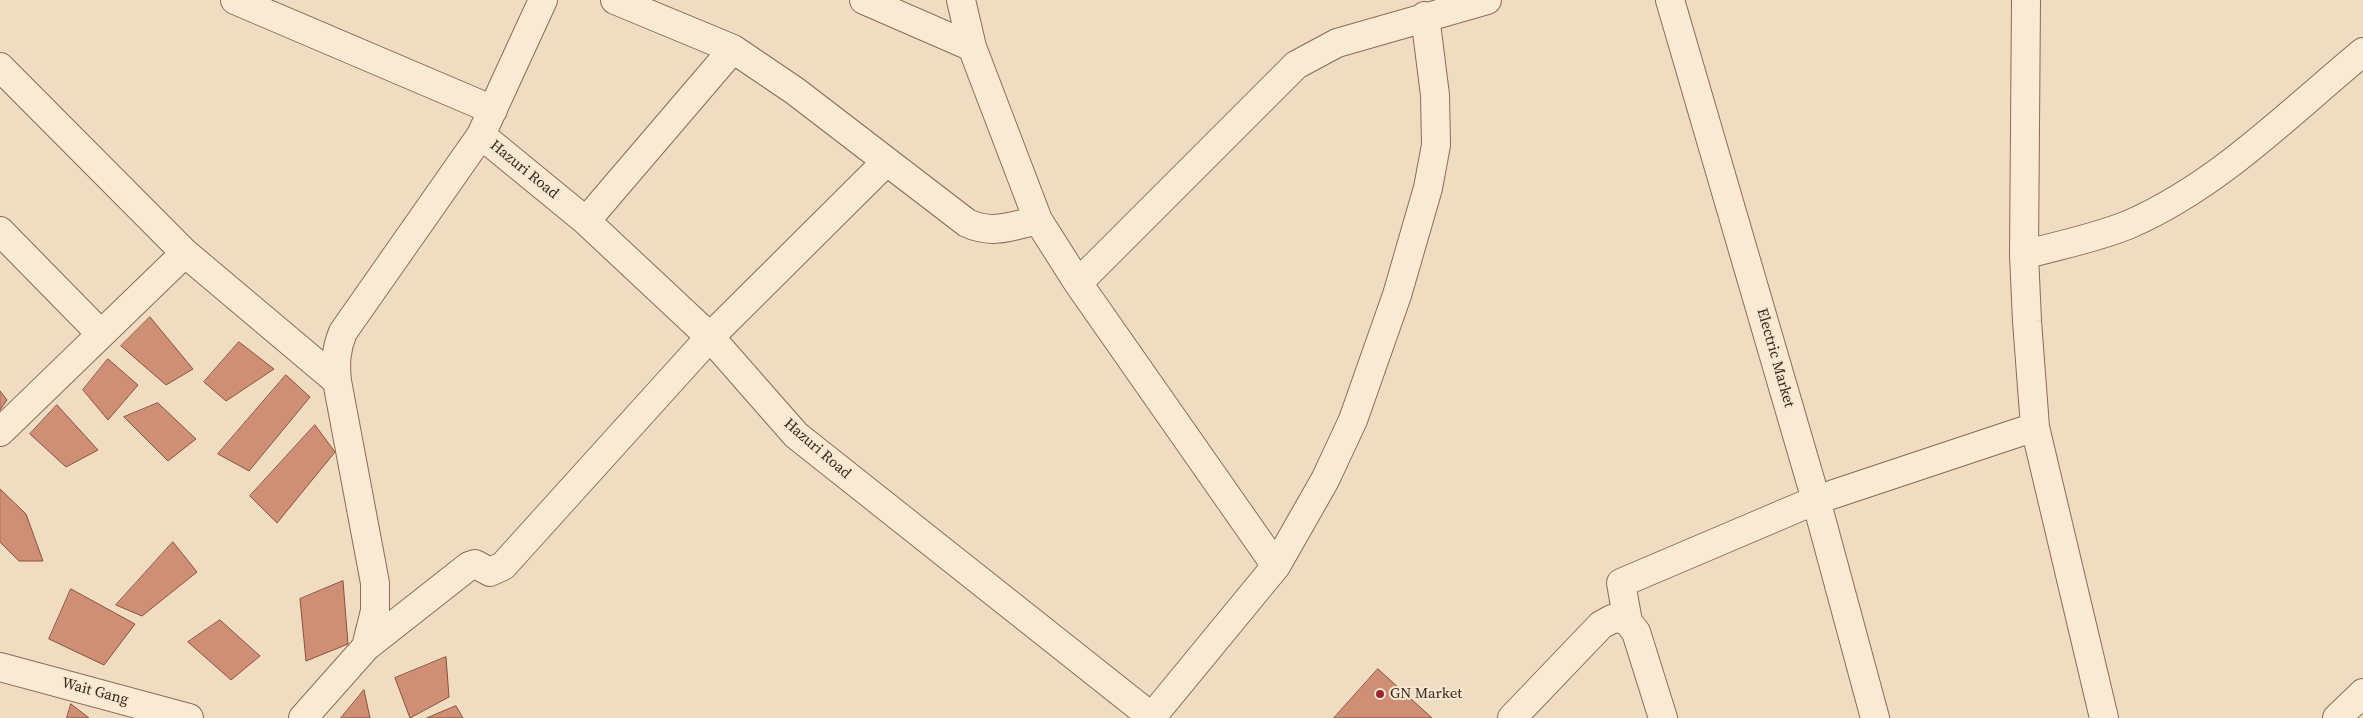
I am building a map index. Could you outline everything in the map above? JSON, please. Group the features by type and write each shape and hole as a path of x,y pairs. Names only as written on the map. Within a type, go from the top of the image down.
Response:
{"street":[{"path":"235,0 493,110"},
{"path":"366,647 375,611 375,583 335,362 343,332 481,135 543,0"},
{"path":"615,0 733,49 795,91 967,223 981,229 992,230 1038,220"},
{"path":"864,0 972,47"},
{"path":"961,0 972,47 1038,220 1078,283 1276,566"},
{"path":"1078,283 1296,65 1337,42 1487,0"},
{"name":"Electric Market","path":"1670,0 1816,500 1876,718"},
{"path":"2026,0 2024,255 2035,427 2104,718"},
{"path":"1152,718 1276,566 1325,480 1354,420 1397,295 1428,188 1436,145 1436,117 1425,16"},
{"path":"586,221 733,49"},
{"path":"2024,255 2113,230 2150,214 2192,190 2237,158 2363,52"},
{"path":"0,67 185,252 338,381"},
{"name":"Hazuri Road","path":"481,135 586,221 710,337 796,434 1152,718"},
{"path":"303,718 366,647 469,566 475,564 490,572 503,566 710,337 886,162"},
{"path":"0,231 100,333"},
{"path":"0,432 185,252"},
{"path":"1628,622 1620,583 1816,500 2035,427"},
{"path":"1512,718 1601,626 1617,618 1622,618 1628,622 1636,632 1663,718"},
{"name":"Wait Gang","path":"0,667 190,718"},
{"path":"2337,718 2363,693"}],"building":[{"path":"150,317 193,369 166,385 121,346"},
{"path":"239,342 274,369 226,401 204,382"},
{"path":"108,359 138,385 108,420 83,390"},
{"path":"286,375 310,397 249,471 218,454"},
{"path":"0,391 7,400 0,410"},
{"path":"158,403 196,439 168,461 124,417"},
{"path":"57,405 98,450 66,467 30,434"},
{"path":"315,425 335,452 277,523 250,496"},
{"path":"0,489 26,514 43,561 19,561 0,542"},
{"path":"173,542 197,572 142,616 116,605"},
{"path":"343,581 348,644 306,661 300,599"},
{"path":"71,589 135,624 104,665 49,639"},
{"path":"220,620 260,656 231,680 188,642"},
{"path":"446,657 449,697 410,718 395,678"},
{"name":"GN Market","path":"1378,669 1432,718 1334,718"},
{"path":"364,690 370,718 341,718"},
{"path":"71,704 89,718 67,718"},
{"path":"456,706 463,718 427,718"}],"place":[{"name":"GN Market","path":"1380,694"}]}
